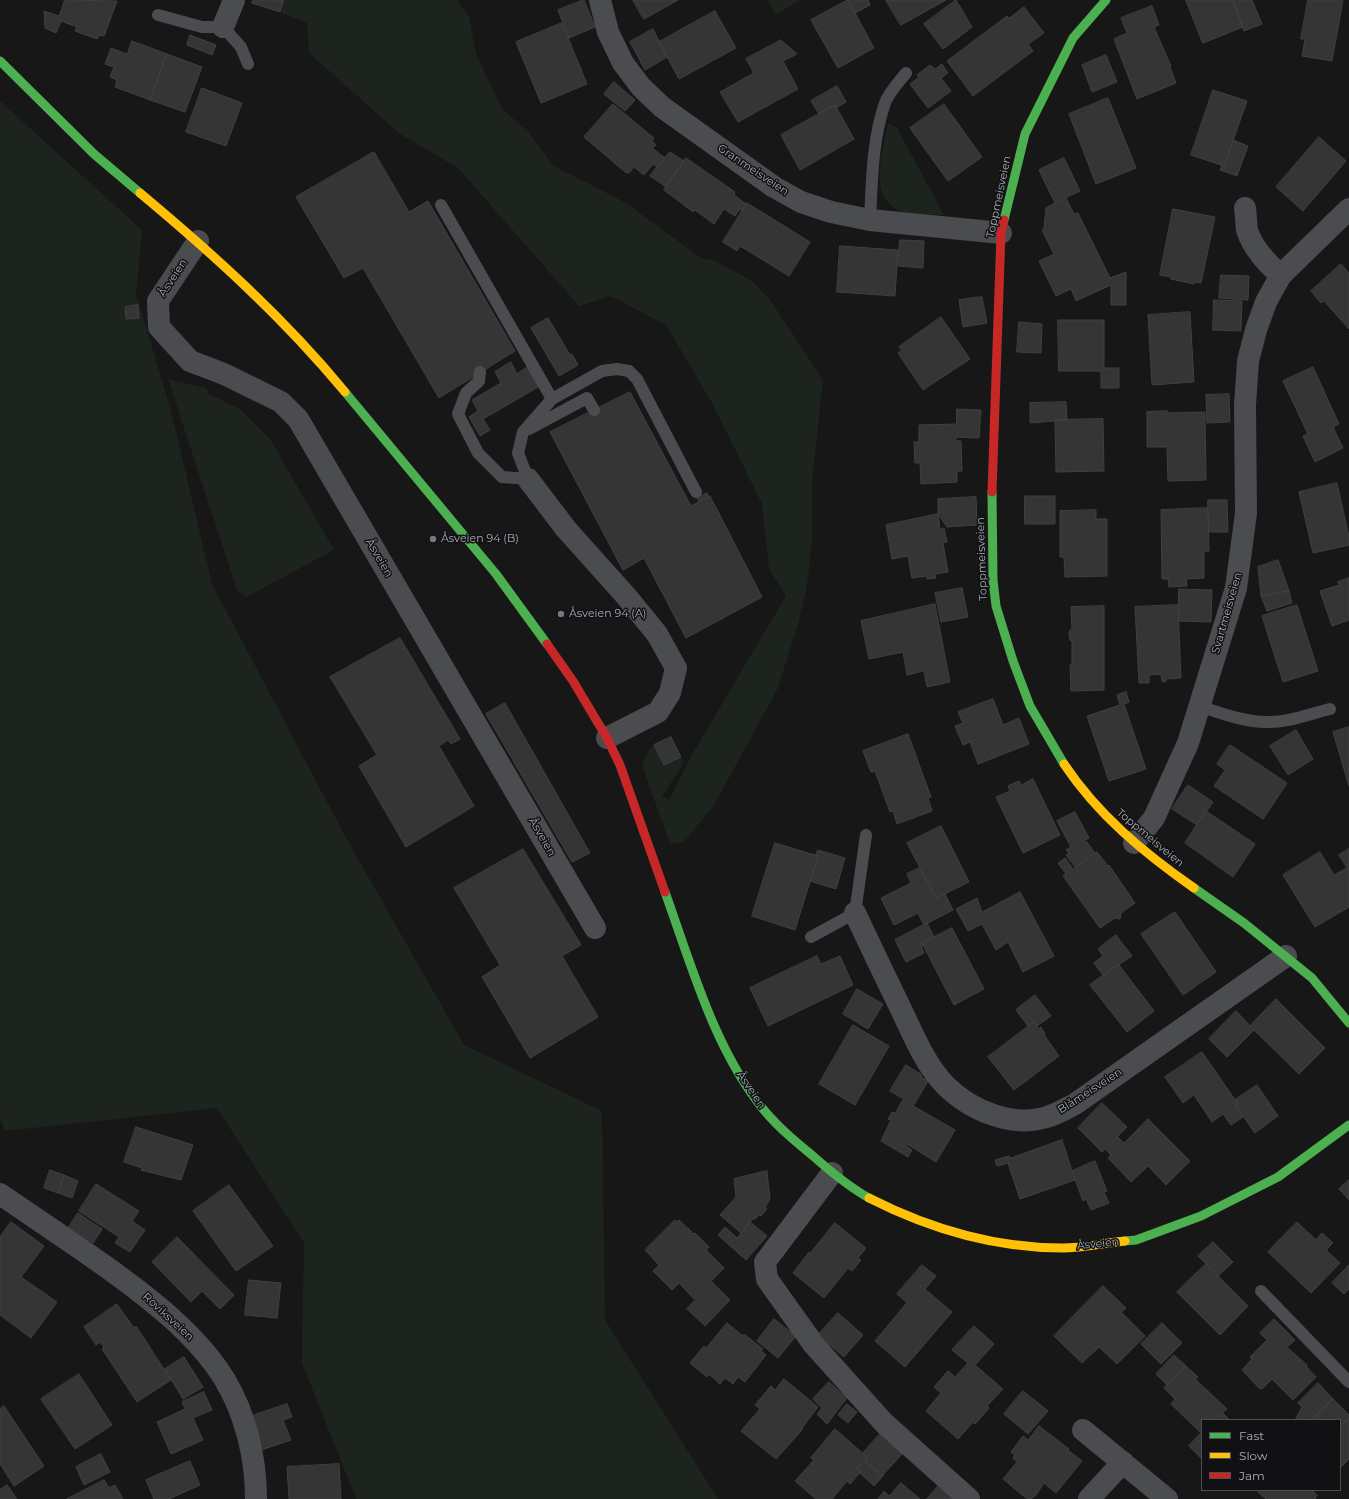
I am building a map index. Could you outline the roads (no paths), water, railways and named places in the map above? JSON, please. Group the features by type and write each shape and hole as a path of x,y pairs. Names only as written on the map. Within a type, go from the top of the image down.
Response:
{"street":[{"path":"223,27 234,0"},
{"name":"Granmeisveien","path":"600,0 608,32 623,64 641,87 662,107 774,187 801,202 831,212 870,220 1001,233"},
{"name":"Toppmeisveien","path":"1106,0 1073,38 1025,134 1001,233 992,489 993,580 996,606 1013,661 1030,706 1055,751 1077,784 1094,805 1134,843 1175,875 1244,923 1312,978 1349,1023"},
{"name":"Åsveien","path":"0,61 94,154 198,240 318,359 480,556 568,675 607,738 620,764 701,992 731,1060 747,1087 764,1110 783,1130 832,1173 864,1195 895,1211 938,1228 976,1239 1021,1246 1063,1248 1136,1240 1201,1216 1278,1176 1349,1125"},
{"path":"1245,208 1247,230 1254,244 1272,269 1281,275"},
{"name":"Svartmeisveien","path":"1134,843 1154,818 1188,743 1236,588 1242,557 1246,513 1244,405 1248,361 1256,330 1266,302 1281,275 1349,209"},
{"name":"Åsveien","path":"198,240 158,301 159,326 190,361 224,374 282,402 298,419 595,928"},
{"path":"528,479 566,529 626,596 657,634 676,668 670,694 658,712 607,738"},
{"name":"Blåmeisveien","path":"855,914 911,1030 929,1063 946,1085 963,1099 988,1113 1004,1119 1028,1121 1050,1116 1075,1104 1286,956"},
{"path":"832,1173 765,1262 767,1279 814,1345 884,1423 969,1499"},
{"name":"Roviksveien","path":"0,1194 63,1236 144,1294 193,1339 225,1380 242,1417 252,1453 256,1499"},
{"path":"1083,1430 1167,1499"},
{"path":"1089,1499 1123,1462"}],"lane":[{"path":"158,15 202,27 223,27 241,47 248,64"},
{"path":"870,220 872,176 879,125 885,102 906,73"},
{"path":"440,205 552,399"},
{"path":"480,372 479,381 466,392 458,414 478,453 502,477 528,479 518,453 523,432 552,399 602,371 617,369 629,371 637,379 696,492"},
{"path":"523,432 587,398 594,410"},
{"path":"1199,706 1240,719 1266,722 1286,721 1330,709"},
{"path":"811,937 855,914 866,835"},
{"path":"1261,1291 1349,1382"}],"place":[{"name":"Åsveien 94 (B)","path":"433,539"},
{"name":"Åsveien 94 (A)","path":"561,614"}]}
